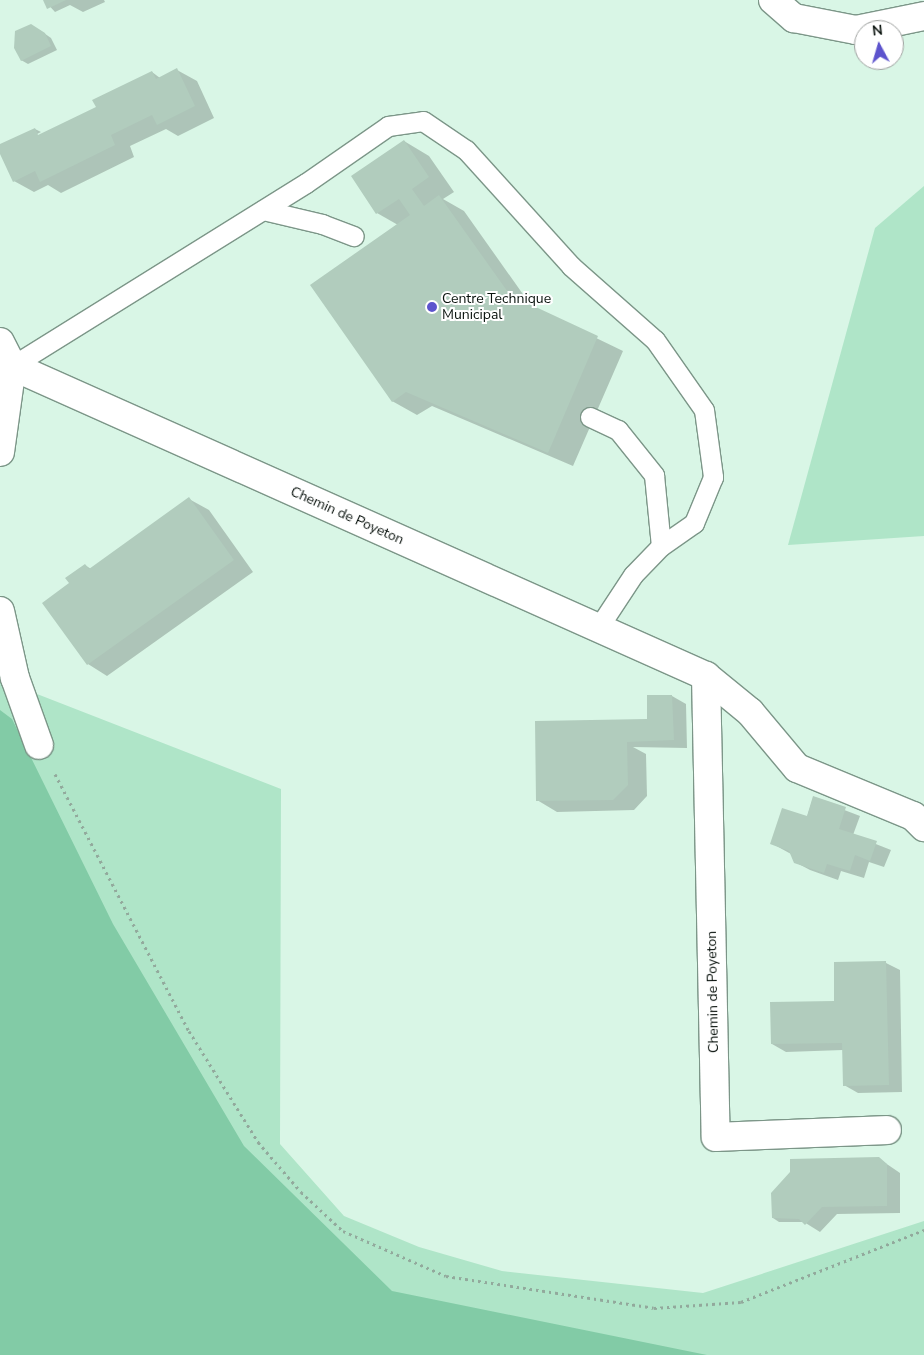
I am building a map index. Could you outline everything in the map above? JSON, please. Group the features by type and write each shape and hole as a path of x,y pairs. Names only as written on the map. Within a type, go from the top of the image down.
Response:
{"street":[{"path":"773,0 794,18 856,30 924,16"},
{"path":"0,342 12,366 0,452"},
{"name":"Chemin de Poyeton","path":"12,366 706,676 750,712 797,768 913,816 924,827"},
{"path":"0,611 15,678 39,745"},
{"name":"Chemin de Poyeton","path":"706,676 716,1137 887,1130"}],"lane":[{"path":"12,366 263,210 388,126 423,121 466,150 572,266 655,340 704,410 713,477 694,523 662,546 633,575 598,628"},
{"path":"263,210 322,224 354,236"},
{"path":"590,417 618,430 654,476 662,546"}],"path":[{"path":"39,745 194,1039 258,1142 301,1192 343,1231 446,1276 654,1308 740,1302 924,1230"}],"green space":[{"path":"924,186 924,536 788,545 875,228"},
{"path":"0,670 37,694 281,789 280,1144 344,1216 419,1247 502,1271 703,1293 924,1221 924,1355 0,1355"},
{"path":"0,710 12,719 113,924 244,1146 392,1291 707,1355 0,1355"}],"building":[{"path":"43,0 66,0 47,9"},
{"path":"31,24 45,33 51,46 21,61 14,48 15,31"},
{"path":"177,68 195,106 157,125 152,115 111,135 115,145 40,182 35,171 13,182 0,154 0,144 35,128 38,135 96,107 92,100 152,71 156,79"},
{"name":"Centre Technique Municipal","path":"404,140 429,177 412,189 424,206 439,195 510,295 598,336 548,453 406,392 392,402 310,285 410,215 399,199 376,214 351,176"},
{"path":"189,497 234,560 87,665 42,603 69,583 65,578 85,564 89,569"},
{"path":"647,695 672,695 674,740 627,742 628,785 613,800 536,801 535,721 647,719"},
{"path":"813,796 846,807 839,829 877,841 870,861 855,855 850,871 827,864 824,873 794,863 789,851 770,844 782,808 807,816"},
{"path":"886,961 889,1085 843,1086 842,1043 771,1044 770,1002 834,1001 834,962"},
{"path":"879,1157 887,1164 887,1206 822,1207 805,1225 799,1219 772,1218 771,1193 790,1172 790,1159"}],"place":[{"name":"Centre Technique Municipal","path":"432,307"}]}
